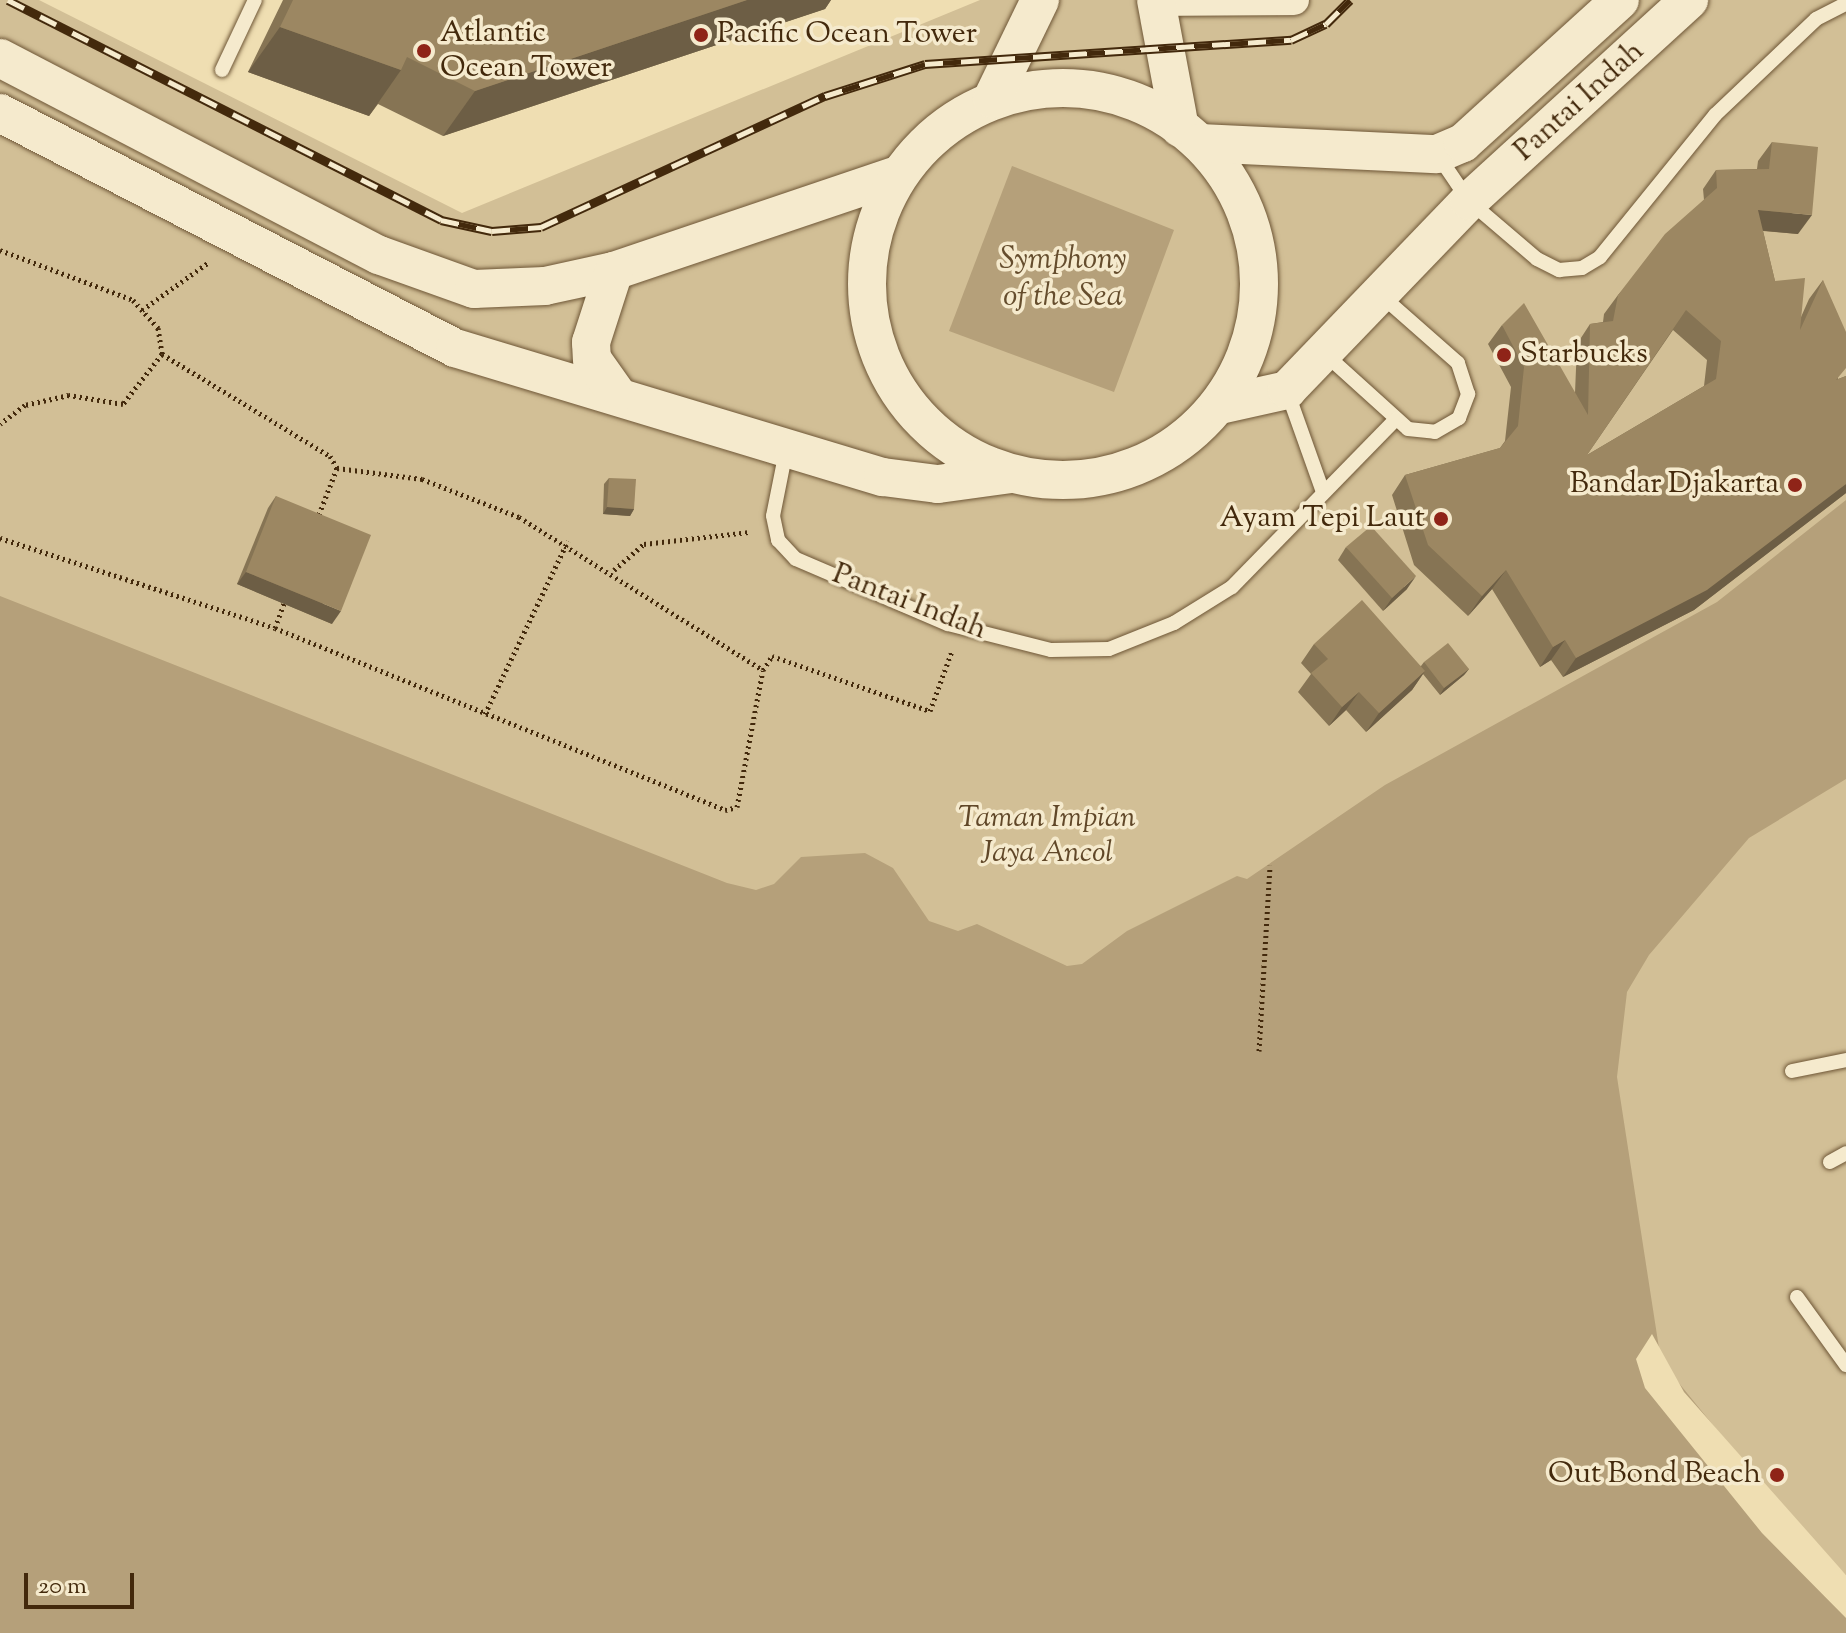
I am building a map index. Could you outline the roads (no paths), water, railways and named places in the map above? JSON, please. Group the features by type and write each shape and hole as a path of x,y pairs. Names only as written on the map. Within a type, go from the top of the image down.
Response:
{"street":[{"path":"992,99 1040,0"},
{"path":"1190,136 1156,0 1294,0"},
{"name":"Pantai Indah","path":"1437,154 1463,143 1620,0"},
{"name":"Pantai Indah","path":"1287,390 1469,201 1689,0"},
{"path":"0,58 379,255 460,284 545,286 614,271 897,175"},
{"path":"0,113 455,348 910,480 1011,474 1104,477 1148,463 1220,405 1247,355 1259,285 1255,242 1235,189 1190,136 1146,106 1096,90 1044,88 992,99 939,130 897,175 874,223 865,275 870,328 889,377 921,420 962,454 1011,474"},
{"path":"1190,136 1437,154"},
{"path":"614,271 591,342 592,359 616,393"},
{"path":"1220,405 1287,390"}],"lane":[{"path":"222,70 255,0"},
{"path":"1437,154 1469,201 1537,259 1559,270 1582,268 1600,257 1715,115 1816,19 1846,4"},
{"path":"1324,353 1396,419 1423,433 1459,418 1468,394 1458,363 1381,295"},
{"path":"1287,390 1323,492"},
{"name":"Pantai Indah","path":"787,445 776,530 796,559 961,628 1051,650 1109,649 1174,623 1232,587 1396,419"},
{"path":"1792,1071 1846,1060"},
{"path":"1830,1162 1846,1153"},
{"path":"1797,1297 1846,1365"}],"water":[{"name":"Symphony of the Sea","path":"1012,166 1174,230 1114,392 949,331"},
{"path":"1846,500 1846,779 1749,838 1649,955 1627,992 1617,1077 1661,1361 1782,1510 1846,1575 1846,1633 0,1633 0,596 727,883 756,890 774,884 801,857 865,853 893,868 929,921 958,931 977,924 1067,966 1082,964 1127,931 1237,876 1247,879 1385,785 1717,602"}],"railway":[{"path":"8,0 441,220 492,231 541,227 825,96 925,64 1291,40 1326,24 1350,0"}],"place":[{"name":"Pacific Ocean Tower","path":"701,35"},
{"name":"Atlantic Ocean Tower","path":"424,51"},
{"name":"Starbucks","path":"1504,355"},
{"name":"Bandar Djakarta","path":"1795,485"},
{"name":"Ayam Tepi Laut","path":"1441,519"},
{"name":"Out Bond Beach","path":"1777,1475"}],"park label":[{"name":"Taman Impian Jaya Ancol","path":"1047,836"}]}
